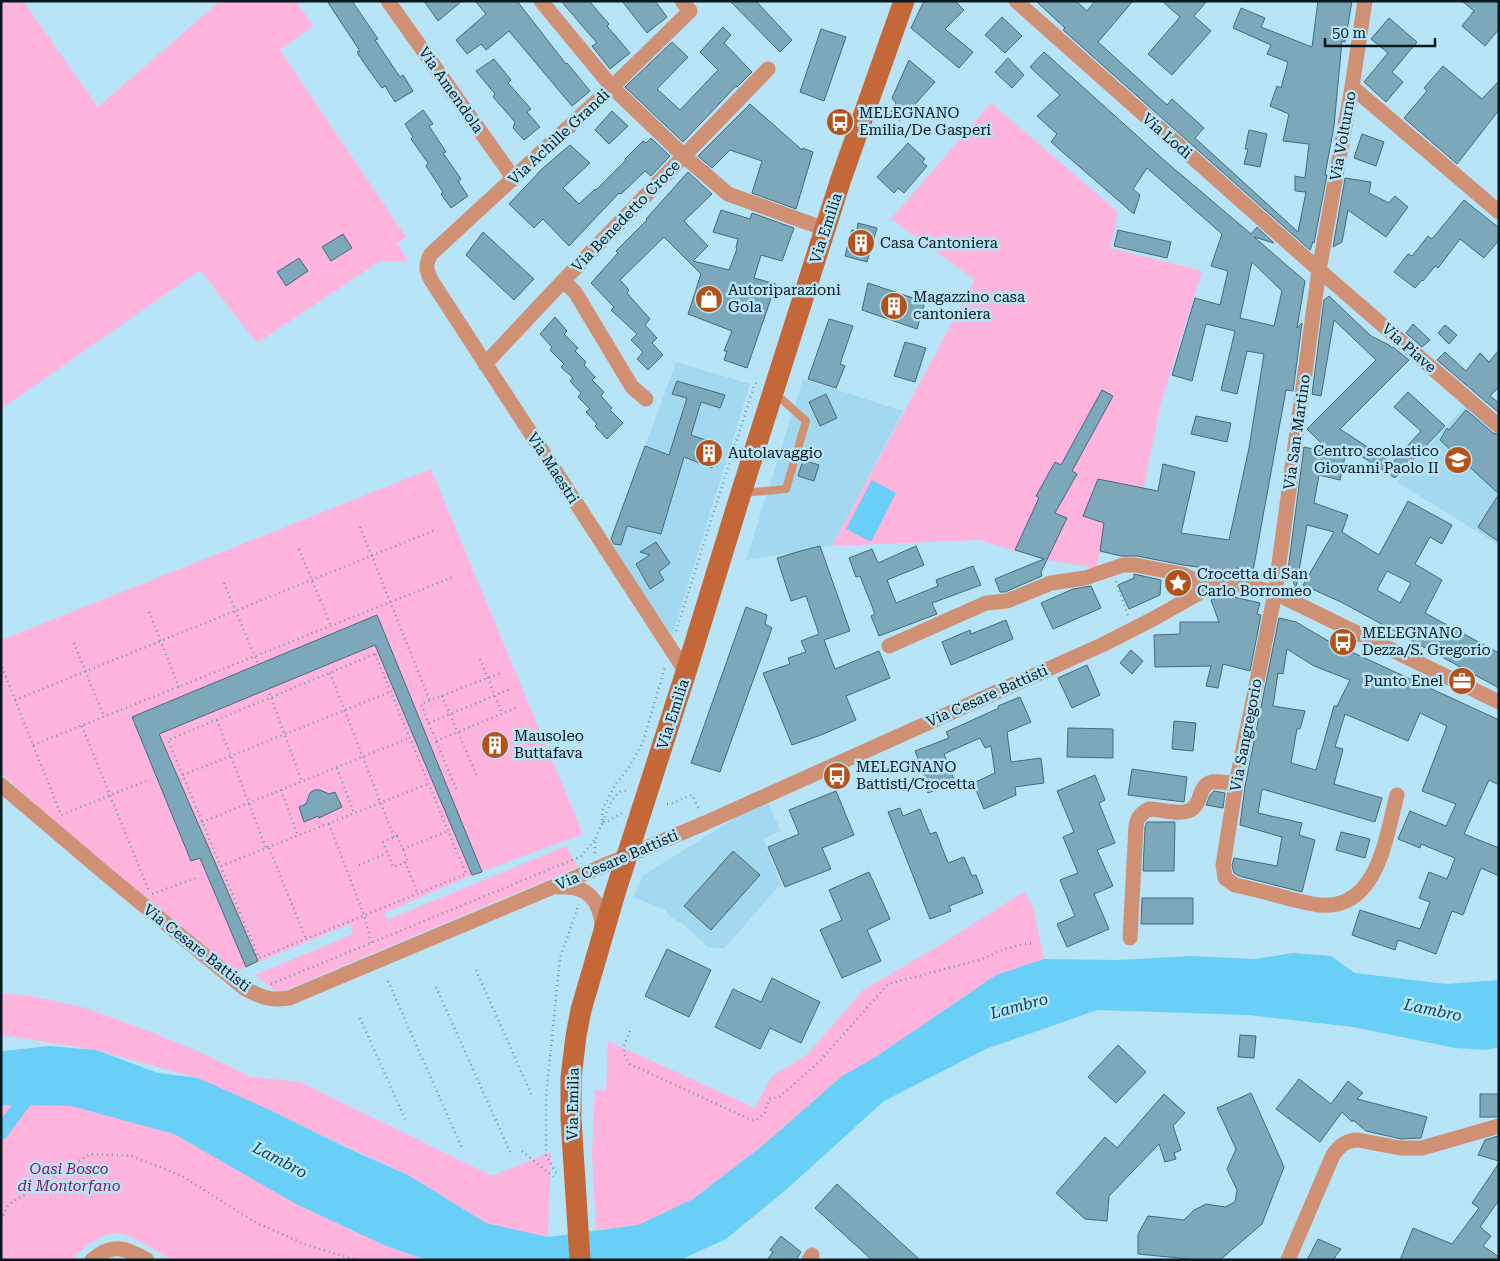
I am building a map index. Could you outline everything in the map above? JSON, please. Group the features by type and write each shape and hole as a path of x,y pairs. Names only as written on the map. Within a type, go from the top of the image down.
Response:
{"street":[{"name":"Via Amendola","path":"388,1 514,179"},
{"path":"541,1 612,87 684,156 728,194 825,229"},
{"name":"Via Emilia","path":"841,179 862,95 890,1"},
{"name":"Via Emilia","path":"580,1260 572,1142 572,1078 576,1036 581,1010 602,936 773,391 841,179 904,1"},
{"name":"Via Lodi","path":"1016,1 1320,270"},
{"name":"Via Volturno","path":"1320,270 1365,1"},
{"name":"Via Achille Grandi","path":"427,262 431,254 612,87 686,6"},
{"name":"Via Benedetto Croce","path":"486,364 563,281 768,70"},
{"path":"1352,87 1499,212"},
{"name":"Via Maestri","path":"427,262 427,272 431,280 686,672"},
{"name":"Via Piave","path":"1320,270 1499,426"},
{"name":"Via San Martino","path":"1274,593 1320,270"},
{"path":"563,281 575,292 632,387 646,398"},
{"path":"889,646 986,603 1007,601 1051,584 1085,578 1112,568 1129,565 1170,571 1190,577 1208,588"},
{"name":"Via Cesare Battisti","path":"1,785 244,988 261,996 276,1000 289,998 713,820 1099,646 1135,629 1208,588 1220,585 1256,588 1274,593 1499,702"},
{"name":"Via Sangregorio","path":"1274,593 1236,784 1223,865 1225,878 1235,885 1314,904 1331,905 1341,903 1362,890 1375,870 1380,859 1397,795"},
{"path":"1130,938 1136,822 1140,815 1148,809 1189,811 1195,807 1206,784 1214,782 1236,784"},
{"path":"552,888 576,888 594,899 602,917 602,936"},
{"path":"1288,1260 1333,1155 1344,1143 1358,1140 1400,1148 1422,1148 1499,1126"},
{"path":"92,1260 104,1251 116,1248 125,1249 147,1260"}],"lane":[{"path":"741,493 786,489 806,421 773,391"}],"path":[{"path":"360,527 430,701"},
{"path":"15,700 435,530"},
{"path":"299,549 331,626"},
{"path":"1112,568 1128,616"},
{"path":"33,745 453,578"},
{"path":"224,583 258,664"},
{"path":"149,612 179,687"},
{"path":"74,643 104,717"},
{"path":"375,654 391,692 466,874 259,958 168,740 375,654"},
{"path":"480,659 502,713"},
{"path":"2,667 61,815 148,780"},
{"path":"456,789 421,704 503,672"},
{"path":"330,673 394,837"},
{"path":"268,689 302,782"},
{"path":"429,723 510,689"},
{"path":"183,775 391,692"},
{"path":"442,696 477,776"},
{"path":"436,740 518,706"},
{"path":"217,720 248,803 306,939"},
{"path":"82,726 151,894 196,878"},
{"path":"202,822 410,738"},
{"path":"337,768 354,813"},
{"path":"221,866 428,784"},
{"path":"281,790 298,836"},
{"path":"603,822 617,793 623,790 627,791"},
{"path":"667,804 692,795"},
{"path":"329,823 364,915 371,943"},
{"path":"403,849 448,831"},
{"path":"397,836 408,861 393,866 383,842 394,837 397,836"},
{"path":"264,986 582,856 595,839"},
{"path":"359,865 387,853"},
{"path":"405,862 418,894"},
{"path":"630,1032 623,1048 624,1056 630,1064 748,1120 756,1120 764,1114 769,1099 779,1096 818,1062 888,984 979,960 1005,949 1033,943"},
{"path":"476,970 532,1096"},
{"path":"388,981 462,1148"},
{"path":"436,987 512,1156"},
{"path":"360,1018 406,1121"},
{"path":"522,1151 562,1183"},
{"path":"1,1220 8,1205 90,1154 132,1156 182,1176 253,1221 304,1244 357,1260"}],"shaded area":[{"path":"676,362 750,384 672,636 610,542"},
{"path":"803,379 903,411 832,546 746,560"},
{"name":"Centro scolastico Giovanni Paolo II","path":"1465,406 1499,437 1499,545 1397,482"},
{"path":"766,799 781,831 763,839 782,886 777,888 725,948 709,948 684,925 669,916 666,910 633,897 642,876"}],"green space":[{"path":"1,1 23,1 98,107 220,1 296,1 313,26 280,50 406,237 397,243 409,262 380,261 257,343 200,270 1,409"},
{"path":"991,103 1118,212 1110,248 1202,271 1161,403 1129,558 1100,551 1096,568 1047,560 979,540 832,546 975,280 891,219"},
{"path":"431,469 583,834 472,875 384,913 387,920 566,846 578,867 278,993 255,975 353,934 350,924 234,972 44,812 1,773 1,640"},
{"path":"1024,892 1033,906 1044,959 996,975 874,1058 842,1076 762,1146 693,1199 638,1225 596,1230 592,1154 595,1089 606,1091 608,1041 755,1108 771,1077 808,1054 863,990 932,950"},
{"path":"1,993 31,996 86,1008 202,1053 251,1077 300,1082 492,1176 551,1152 548,1237 486,1223 408,1175 198,1078 96,1050 1,1035"},
{"name":"Oasi Bosco di Montorfano","path":"1,1105 71,1106 174,1134 296,1204 386,1246 427,1260 172,1260 132,1237 118,1233 105,1235 90,1243 71,1260 1,1260"}],"water":[{"path":"872,480 896,493 871,542 846,529"},
{"name":"Lambro","path":"1293,953 1331,956 1355,973 1446,984 1499,980 1499,1047 1486,1050 1455,1048 1353,1027 1249,1015 1097,1010 986,1049 884,1101 788,1188 726,1239 680,1260 427,1260 386,1246 296,1204 174,1134 71,1106 1,1105 1,1050 49,1046 96,1050 158,1073 198,1078 408,1175 486,1223 548,1237 638,1225 693,1199 762,1146 842,1076 874,1058 996,975 1044,959 1118,960 1190,956 1255,959"}],"building":[{"path":"327,1 352,1 378,39 375,40 400,77 403,75 413,91 395,102 385,86 382,88 366,66 357,52 360,51"},
{"path":"424,1 462,1 438,21"},
{"path":"475,1 517,1 566,64 590,91 572,106 509,31 486,50 481,44 467,54 456,40 486,14"},
{"path":"561,1 589,1 630,53 610,69 592,46 597,43"},
{"path":"622,1 655,1 667,17 647,33"},
{"path":"730,1 756,1 792,40 780,52"},
{"path":"924,1 955,1 964,10 945,29 973,52 959,68 911,28"},
{"path":"1036,1 1076,1 1087,11 1095,1 1133,1 1098,42 1167,105 1172,99 1204,128 1195,138 1298,232 1306,192 1295,191 1295,176 1305,178 1309,144 1283,141 1289,114 1270,106 1277,86 1281,88 1288,62 1267,54 1271,45 1233,28 1241,8 1265,18 1261,27 1312,47 1318,1 1352,1 1345,42 1342,41 1334,126 1325,175 1327,175 1314,243 1310,250 1063,30 1065,28"},
{"path":"1162,1 1207,1 1194,16 1211,31 1172,75 1148,54 1180,17"},
{"path":"1462,1 1499,1 1499,29 1485,46 1462,26 1474,11"},
{"path":"1002,17 1022,36 1005,53 985,35"},
{"path":"1389,18 1417,42 1392,72 1403,82 1386,102 1364,82 1388,53 1371,39"},
{"path":"723,27 731,35 724,43 752,72 736,86 683,142 625,87 672,42 688,57 657,89 680,110 718,70 700,52"},
{"path":"821,29 846,37 824,101 800,92"},
{"path":"1044,52 1165,161 1251,234 1257,227 1274,243 1254,237 1305,281 1297,328 1302,323 1293,391 1286,390 1253,571 1236,568 1235,572 1137,556 1121,556 1100,551 1104,523 1083,516 1098,479 1158,491 1163,464 1195,472 1181,533 1229,540 1249,448 1264,354 1247,351 1237,394 1221,390 1235,331 1206,324 1192,381 1172,375 1195,298 1220,305 1228,271 1211,266 1222,234 1147,168 1133,189 1140,195 1134,214 1051,142 1057,134 1037,116 1060,95 1030,67","holes":["1252,262 1282,291 1274,326 1240,318"]},
{"path":"1008,58 1024,75 1012,88 995,72"},
{"path":"494,59 511,80 508,83 531,109 527,112 540,127 524,140 513,128 515,122 493,97 495,94 476,71"},
{"path":"909,60 935,82 900,121 890,113 896,103 892,98"},
{"path":"1443,66 1482,99 1499,81 1499,110 1457,164 1404,118 1427,91 1424,88"},
{"path":"750,104 802,150 803,148 813,152 796,209 752,193 762,161 730,150 712,168 698,156"},
{"path":"423,110 433,124 429,126 446,152 443,153 461,179 458,181 468,196 451,208 441,194 443,192 426,166 428,163 411,139 413,137 405,124"},
{"path":"612,111 628,126 609,144 595,130"},
{"path":"1249,130 1267,134 1260,167 1244,164 1248,149 1245,149"},
{"path":"1362,134 1384,142 1376,166 1354,158"},
{"path":"651,138 670,156 651,176 645,171 621,194 619,193 569,246 543,219 534,228 509,204 543,168 570,145 590,163 563,188 579,204 596,190 643,141 646,143"},
{"path":"908,143 925,159 922,162 927,166 904,193 898,188 894,193 877,177"},
{"path":"688,172 712,194 684,221 708,246 693,261 729,270 737,249 738,239 713,232 721,210 750,219 752,213 794,228 782,261 761,255 754,278 776,284 747,368 724,360 727,351 724,351 732,331 688,314 701,274 664,237 620,280 629,290 627,293 650,319 645,325 657,338 652,343 663,355 648,370 637,359 643,352 631,340 637,334 611,310 614,307 591,283 618,253 616,251 647,220"},
{"path":"1345,178 1371,182 1369,193 1389,203 1395,196 1408,207 1386,237 1348,210 1342,242 1333,247"},
{"path":"1464,200 1499,228 1499,240 1484,258 1460,239 1438,268 1435,266 1415,288 1394,272 1408,254 1412,256 1428,236 1432,239"},
{"name":"Casa Cantoniera","path":"858,223 877,228 867,262 845,256 852,230 857,231"},
{"path":"1118,230 1171,242 1167,258 1114,246"},
{"path":"483,232 534,279 514,300 466,255"},
{"path":"343,234 352,248 331,261 322,247"},
{"path":"299,258 308,271 286,286 277,272"},
{"name":"Magazzino casa cantoniera","path":"868,283 925,302 917,329 862,310"},
{"path":"1329,296 1371,336 1393,347 1409,360 1340,429 1392,463 1421,431 1394,407 1408,392 1445,426 1395,478 1347,447 1340,480 1319,475 1314,503 1348,515 1342,532 1379,555 1408,501 1452,525 1442,544 1430,537 1415,564 1442,580 1425,613 1499,653 1499,688 1341,602 1303,585 1334,532 1307,525 1296,588 1288,570 1304,447 1331,453 1307,429 1376,360 1334,320 1321,396 1312,394 1324,300","holes":["1387,571 1411,583 1400,603 1377,590"]},
{"path":"555,317 567,331 564,334 578,348 575,351 586,362 584,365 595,377 592,380 604,392 601,396 612,408 610,410 623,423 607,439 586,412 590,409 578,397 581,393 570,381 573,378 561,367 564,364 550,350 552,347 540,334"},
{"path":"829,319 853,326 840,364 845,366 836,388 808,379"},
{"path":"1413,324 1430,340 1422,347 1406,333"},
{"path":"1445,325 1457,335 1449,344 1438,333"},
{"path":"905,342 926,348 915,382 894,376"},
{"path":"1499,350 1499,387 1490,396 1499,403 1499,413 1437,360 1445,352 1466,371 1480,353 1489,362"},
{"path":"677,381 725,395 720,408 701,402 691,435 720,445 712,468 684,457 661,534 627,526 621,545 614,544 611,539 645,446 669,455 687,398 672,394"},
{"path":"1102,390 1113,396 1072,471 1077,474 1055,513 1067,518 1041,572 1042,576 1005,592 1000,592 995,579 1044,559 1015,550 1039,498 1036,496 1055,462 1061,465"},
{"path":"826,394 837,418 820,426 809,402"},
{"path":"1466,410 1493,433 1499,435 1499,494 1440,440 1447,428 1449,430"},
{"path":"1196,416 1231,423 1227,442 1191,434"},
{"path":"803,460 819,465 814,481 798,476"},
{"path":"1499,494 1499,542 1478,527"},
{"path":"656,542 670,563 659,572 664,580 650,589 636,564 650,555 640,552"},
{"path":"820,546 850,631 824,640 835,669 879,651 890,678 846,696 856,720 792,745 763,673 790,664 788,658 806,652 801,641 819,634 806,596 791,601 777,558"},
{"path":"916,546 924,565 887,580 896,603 938,586 936,580 973,566 981,585 932,603 937,614 879,636 871,616 875,614 860,576 856,577 849,558 872,549 878,563"},
{"path":"1134,574 1161,580 1160,595 1129,609 1118,585 1134,578"},
{"path":"1091,586 1101,608 1053,629 1041,603 1073,589"},
{"path":"1225,595 1260,603 1257,614 1261,615 1250,671 1223,664 1218,688 1206,686 1211,666 1155,667 1154,635 1180,634 1180,622 1219,622 1211,600"},
{"path":"746,607 767,615 765,624 772,628 720,772 691,763"},
{"path":"377,615 482,872 472,875 375,645 159,734 258,961 246,967 200,858 191,861 132,717"},
{"path":"1279,618 1296,622 1330,642 1499,720 1499,785 1489,780 1464,834 1499,848 1499,876 1481,868 1463,915 1452,911 1436,954 1398,940 1395,950 1352,935 1360,910 1420,929 1430,902 1419,898 1429,872 1447,879 1455,858 1421,844 1420,848 1398,839 1410,811 1446,826 1456,804 1422,791 1447,726 1420,713 1408,741 1345,714 1335,747 1343,749 1334,784 1382,798 1375,822 1262,789 1258,813 1302,823 1299,835 1315,840 1302,892 1239,876 1234,873 1232,865 1234,858 1277,866 1282,837 1240,825 1245,786","holes":["1287,649 1314,666 1350,680 1337,706 1334,706 1316,770 1291,763 1297,729 1300,729 1305,711 1273,706 1278,673 1283,674"]},
{"path":"1006,620 1013,639 951,665 942,642 970,630 971,634"},
{"path":"1131,650 1143,661 1132,674 1120,663"},
{"path":"1087,665 1100,695 1072,708 1058,678"},
{"path":"1020,697 1031,722 1007,732 1011,762 1041,758 1044,783 1015,787 1016,795 984,809 973,783 995,773 991,746 985,748 980,738 944,754 955,782 928,793 923,780 926,779 915,751 949,738 946,732"},
{"path":"1174,721 1196,723 1193,751 1172,749"},
{"path":"1068,728 1113,729 1113,758 1067,757"},
{"name":"Mausoleo Buttafava","path":"496,734 504,740 503,751 494,756 485,751 486,739"},
{"path":"1132,769 1187,777 1184,802 1128,795"},
{"path":"1095,775 1105,800 1099,803 1115,843 1097,850 1113,886 1094,894 1109,929 1067,947 1057,924 1075,916 1060,880 1078,873 1063,837 1074,832 1057,791"},
{"path":"314,790 320,790 329,794 335,792 342,807 319,818 318,816 304,822 299,807 306,804 310,793"},
{"path":"836,791 854,835 822,848 831,869 785,887 768,847 799,834 789,810"},
{"path":"1214,791 1225,793 1223,808 1206,805"},
{"path":"900,808 903,816 920,809 930,834 936,832 948,863 964,857 972,876 976,875 983,893 949,906 951,911 930,919 888,812"},
{"path":"1147,822 1175,822 1174,871 1143,871 1145,827"},
{"path":"1341,832 1370,839 1365,858 1336,850"},
{"path":"733,851 760,875 711,930 684,906"},
{"path":"869,872 890,919 867,930 881,961 842,978 820,930 842,920 829,890"},
{"path":"1142,898 1193,898 1193,924 1141,924"},
{"path":"667,949 711,970 689,1017 645,996"},
{"path":"772,978 820,1002 801,1043 770,1028 760,1049 715,1027 733,989 761,1002"},
{"path":"1240,1035 1256,1036 1254,1058 1238,1057"},
{"path":"1118,1045 1146,1072 1116,1103 1088,1077"},
{"path":"1299,1079 1331,1104 1348,1081 1363,1093 1357,1099 1427,1117 1421,1138 1401,1139 1366,1131 1353,1120 1352,1122 1342,1112 1320,1142 1276,1109"},
{"path":"1251,1093 1284,1167 1262,1224 1220,1260 1199,1260 1138,1254 1138,1234 1148,1216 1184,1220 1194,1210 1206,1204 1225,1207 1235,1202 1237,1190 1227,1169 1236,1149 1217,1108"},
{"path":"1164,1094 1185,1113 1173,1126 1181,1150 1174,1153 1176,1159 1165,1162 1159,1144 1109,1196 1107,1221 1085,1219 1056,1193 1105,1137 1117,1148"},
{"path":"1480,1094 1499,1094 1499,1117 1480,1117"},
{"path":"1498,1136 1499,1161 1478,1155 1485,1140"},
{"path":"1499,1163 1499,1200 1480,1227 1491,1236 1483,1246 1499,1257 1499,1260 1400,1260 1413,1228 1452,1244 1479,1208 1472,1203"},
{"path":"837,1184 920,1260 872,1260 815,1208"},
{"path":"781,1236 801,1252 796,1260 767,1260 773,1252 770,1250"},
{"path":"1318,1239 1341,1249 1333,1260 1307,1260"}],"waterway":[{"path":"1,1132 33,1089"}],"place":[{"name":"MELEGNANO Emilia/De Gasperi","path":"840,122"},
{"name":"Casa Cantoniera","path":"861,243"},
{"name":"Autoriparazioni Gola","path":"709,299"},
{"name":"Magazzino casa cantoniera","path":"894,306"},
{"name":"Autolavaggio","path":"709,453"},
{"name":"Centro scolastico Giovanni Paolo II","path":"1458,460"},
{"name":"Crocetta di San Carlo Borromeo","path":"1178,583"},
{"name":"MELEGNANO Dezza/S. Gregorio","path":"1343,642"},
{"name":"Punto Enel","path":"1462,681"},
{"name":"Mausoleo Buttafava","path":"495,745"},
{"name":"MELEGNANO Battisti/Crocetta","path":"837,776"}]}
